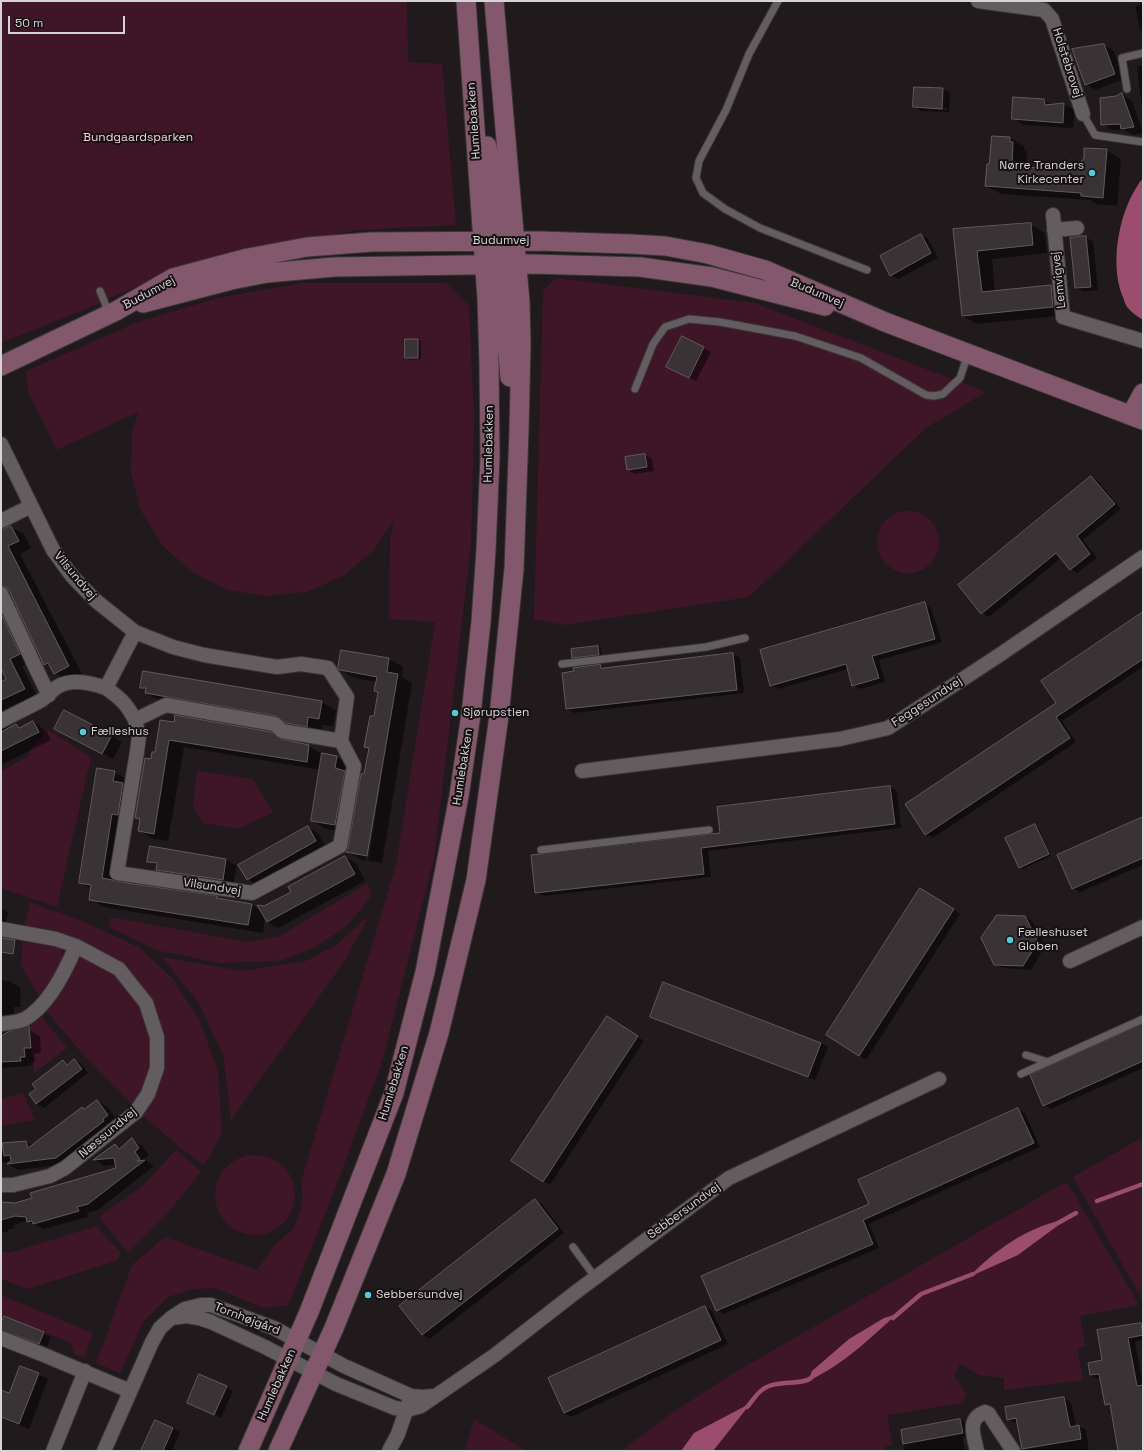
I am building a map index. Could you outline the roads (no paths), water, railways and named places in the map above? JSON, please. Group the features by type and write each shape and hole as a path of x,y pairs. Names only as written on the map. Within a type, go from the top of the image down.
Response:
{"street":[{"name":"Humlebakken","path":"466,1 483,241 501,264"},
{"name":"Humlebakken","path":"248,1451 297,1340 341,1233 394,1093 425,972 459,796 480,629 486,550 490,457 490,364 501,264 509,241 494,1"},
{"name":"Holstebrovej","path":"978,1 1044,10 1052,19 1083,114"},
{"path":"469,36 496,210 509,241"},
{"name":"Lemvigvej","path":"1053,215 1063,317 1143,341"},
{"path":"1054,230 1077,228"},
{"name":"Budumvej","path":"1,366 113,312 173,278 248,258 307,247 371,242 483,241 665,246 708,254 765,270 885,322 1137,418"},
{"path":"278,1451 322,1354 396,1174 439,1033 476,880 499,716 508,638 514,569 518,471 501,264"},
{"name":"Budumvej","path":"113,312 231,280 267,273 334,267 501,264 640,267 712,277 885,322"},
{"path":"1137,418 1143,393"},
{"name":"Vilsundvej","path":"1,444 53,550 72,576 95,600 134,632 173,647 204,655 277,667 301,664 328,668 347,697 341,741 354,766 340,846 252,893 117,873 139,736 135,720 129,708 121,698 106,688 93,683 68,683 57,687 49,695 1,721"},
{"path":"1,520 31,506"},
{"name":"Feggesundvej","path":"582,771 833,740 888,728 1004,652 1143,557"},
{"path":"1,594 49,695"},
{"path":"106,688 134,632"},
{"path":"135,720 166,705 275,724 282,731 341,741"},
{"path":"1070,961 1143,927"},
{"name":"Næssundvej","path":"1,929 56,939 76,946 119,969 146,1003 157,1037 158,1068 148,1094 136,1112 65,1168 50,1176 13,1185 1,1185"},
{"path":"1,1024 24,1020 39,1007 56,986 69,963 76,946"},
{"name":"Sebbersundvej","path":"407,1410 421,1406 495,1355 595,1277 729,1178 939,1079"},
{"name":"Tornhøjgård","path":"104,1451 152,1342 160,1328 171,1318 185,1309 201,1304 211,1305 274,1328 322,1354"},
{"name":"Tornhøjgård","path":"171,1318 187,1316 211,1322 314,1372"},
{"path":"1,1338 85,1371 130,1391"},
{"path":"322,1354 344,1366 411,1396 434,1396"},
{"path":"53,1451 85,1371"},
{"path":"314,1372 336,1384 395,1408 407,1410"},
{"path":"389,1451 398,1434 411,1396"},
{"path":"977,1451 972,1427 974,1420 978,1415 985,1412 989,1414 1013,1451"}],"lane":[{"path":"778,1 749,54 726,110 699,161 696,178 703,193 725,209 760,228 867,270"},
{"path":"1127,89 1122,58 1143,53"},
{"path":"1083,114 1095,135 1143,142"},
{"path":"100,291 113,312"},
{"path":"635,388 653,344 665,327 689,319 720,322 795,336 861,358 926,395 934,396 943,394 960,378 968,354"},
{"path":"562,664 706,647 746,638"},
{"path":"541,850 709,830"},
{"path":"1021,1074 1143,1019"},
{"path":"1026,1055 1048,1062"},
{"path":"572,1247 595,1277"}],"waterway":[{"path":"1097,1201 1143,1184"},
{"path":"1058,1223 1076,1213"},
{"path":"893,1318 921,1294 973,1274"},
{"path":"747,1407 758,1394 767,1387 781,1383 801,1382 811,1378"}],"place":[{"name":"Nørre Tranders Kirkecenter","path":"1092,173"},
{"name":"Sjørupstien","path":"455,713"},
{"name":"Fælleshus","path":"83,732"},
{"name":"Fælleshuset Globen","path":"1010,940"},
{"name":"Sebbersundvej","path":"368,1295"}],"park label":[{"name":"Bundgaardsparken","path":"138,138"}]}
